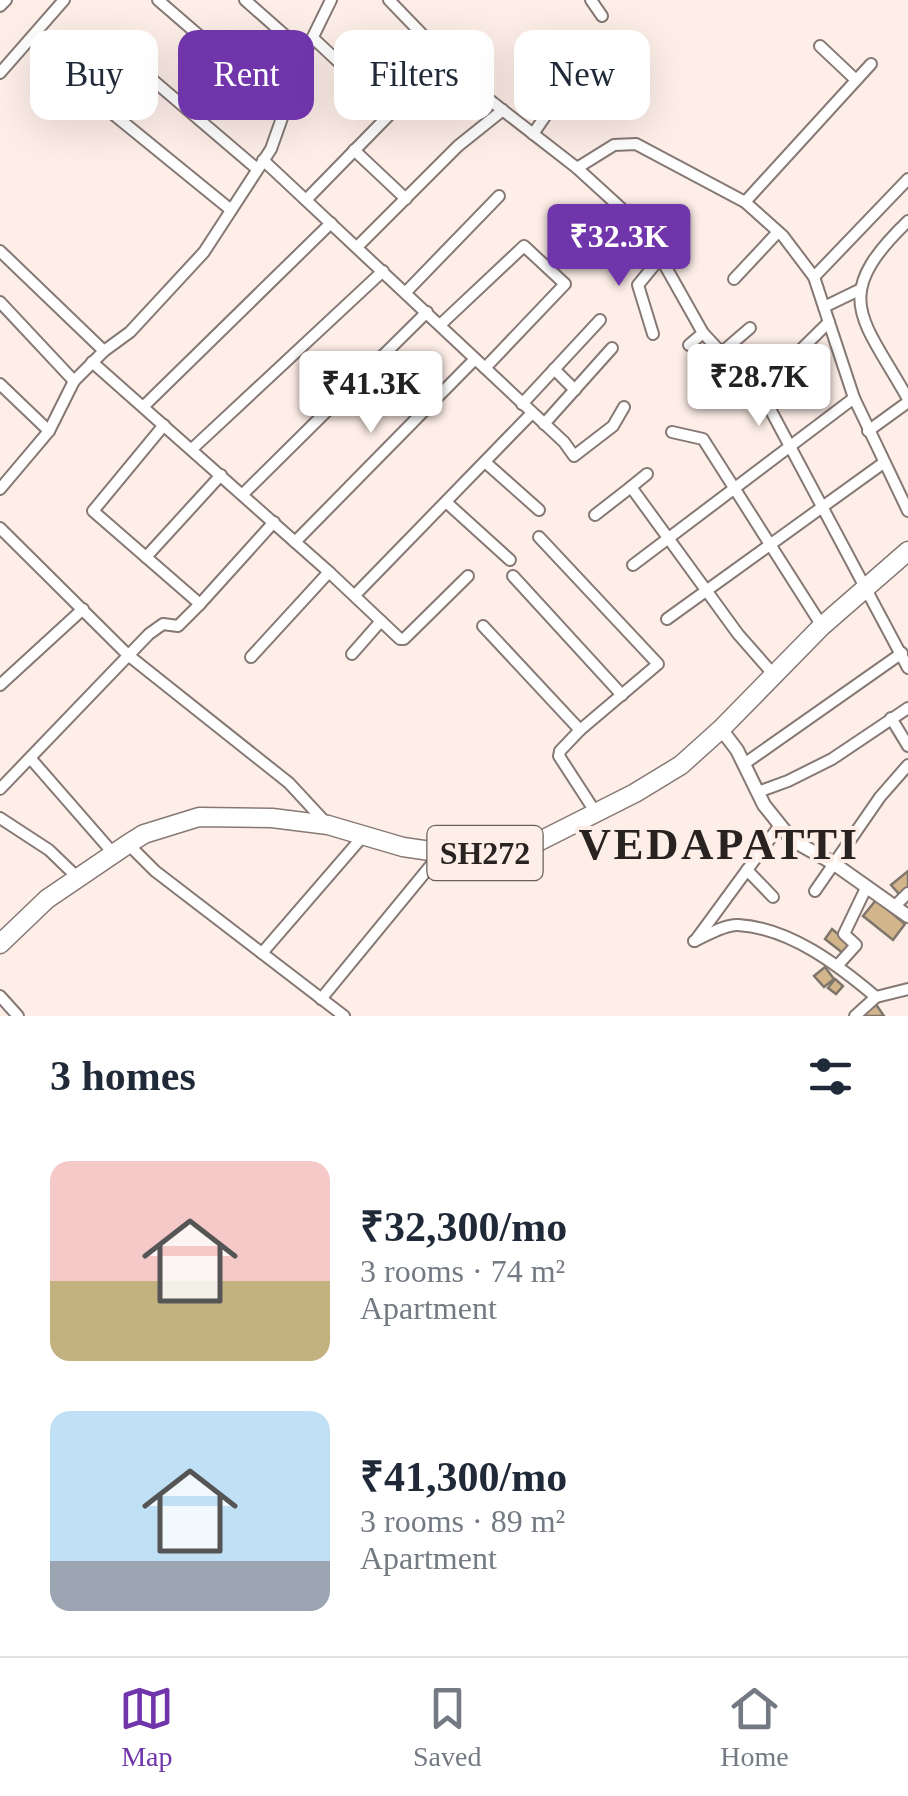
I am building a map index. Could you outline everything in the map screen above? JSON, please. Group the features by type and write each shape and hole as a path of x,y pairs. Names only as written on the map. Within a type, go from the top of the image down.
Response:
{"main road":[{"name":"SH272","path":"3,934 120,848 144,834 199,818 272,818 328,825 403,847 465,856 532,845 681,765 721,730 822,626 908,550"}],"street":[{"path":"0,6 6,0"},
{"path":"0,73 64,0"},
{"path":"158,0 193,30"},
{"path":"244,0 279,30"},
{"path":"390,0 473,87 576,168 645,230 703,332 731,364"},
{"path":"591,0 602,16"},
{"path":"314,36 328,2"},
{"path":"306,200 392,112 314,39"},
{"path":"820,46 856,80"},
{"path":"744,202 871,64"},
{"path":"158,83 306,200 574,456 614,426 624,407"},
{"path":"357,247 458,146 502,110"},
{"path":"119,120 231,210"},
{"path":"0,488 49,431 74,381 104,350 130,332 204,252 271,148 279,120"},
{"path":"533,134 543,120"},
{"path":"576,168 614,145 636,144 744,202 778,232 814,277 854,398 908,512"},
{"path":"354,150 406,199"},
{"path":"814,277 908,178"},
{"path":"406,292 499,196"},
{"path":"868,431 908,400 860,313 859,290 878,250 908,221"},
{"path":"144,406 331,223"},
{"path":"734,279 778,232"},
{"path":"440,325 524,246 566,284 485,368"},
{"path":"0,251 104,350"},
{"path":"653,334 638,284 661,257"},
{"path":"192,449 383,271"},
{"path":"824,307 859,290"},
{"path":"0,302 74,381"},
{"path":"243,494 427,312"},
{"path":"522,404 600,320"},
{"path":"829,322 760,390 820,508 903,646 908,668"},
{"path":"721,353 750,328"},
{"path":"690,345 703,332"},
{"path":"544,424 612,348"},
{"path":"295,542 475,358"},
{"path":"92,362 330,572 400,639 468,576"},
{"path":"554,370 575,390"},
{"path":"0,384 49,431"},
{"path":"0,404 10,394"},
{"path":"633,565 854,398"},
{"path":"355,595 532,413"},
{"path":"164,425 93,511 200,604"},
{"path":"672,432 703,439 822,626"},
{"path":"485,462 539,510"},
{"path":"666,619 882,464"},
{"path":"146,558 221,474"},
{"path":"595,515 648,474"},
{"path":"631,487 738,634 774,675"},
{"path":"446,502 510,560"},
{"path":"1,786 149,634 163,624 178,626 274,522"},
{"path":"0,528 128,655 289,782 328,825"},
{"path":"539,536 658,664 580,730 559,756 596,813"},
{"path":"250,657 330,572"},
{"path":"513,576 622,695"},
{"path":"0,685 82,609"},
{"path":"352,654 382,621"},
{"path":"484,626 580,730"},
{"path":"744,764 903,646"},
{"path":"758,792 832,759 908,708"},
{"path":"891,718 908,746"},
{"path":"721,730 792,840 908,916"},
{"path":"31,759 120,848 344,1016"},
{"path":"815,890 880,797 908,765"},
{"path":"0,818 49,850 77,877"},
{"path":"780,825 694,942 735,924 785,937 838,966 876,997"},
{"path":"262,953 364,835"},
{"path":"321,998 442,852"},
{"path":"747,870 773,896"},
{"path":"838,966 856,946 844,934 867,886"},
{"path":"896,905 908,893"},
{"path":"856,1016 876,997 908,990"},
{"path":"0,996 18,1016"}],"building":[{"path":"908,871 908,887 899,894 891,885"},
{"path":"876,900 905,924 893,940 863,916"},
{"path":"832,929 851,945 844,954 825,939"},
{"path":"825,967 834,979 824,987 814,976"},
{"path":"835,979 843,986 836,994 828,988"},
{"path":"875,1003 884,1016 859,1016"}],"district":[{"name":"VEDAPATTI","path":"719,844"}]}
